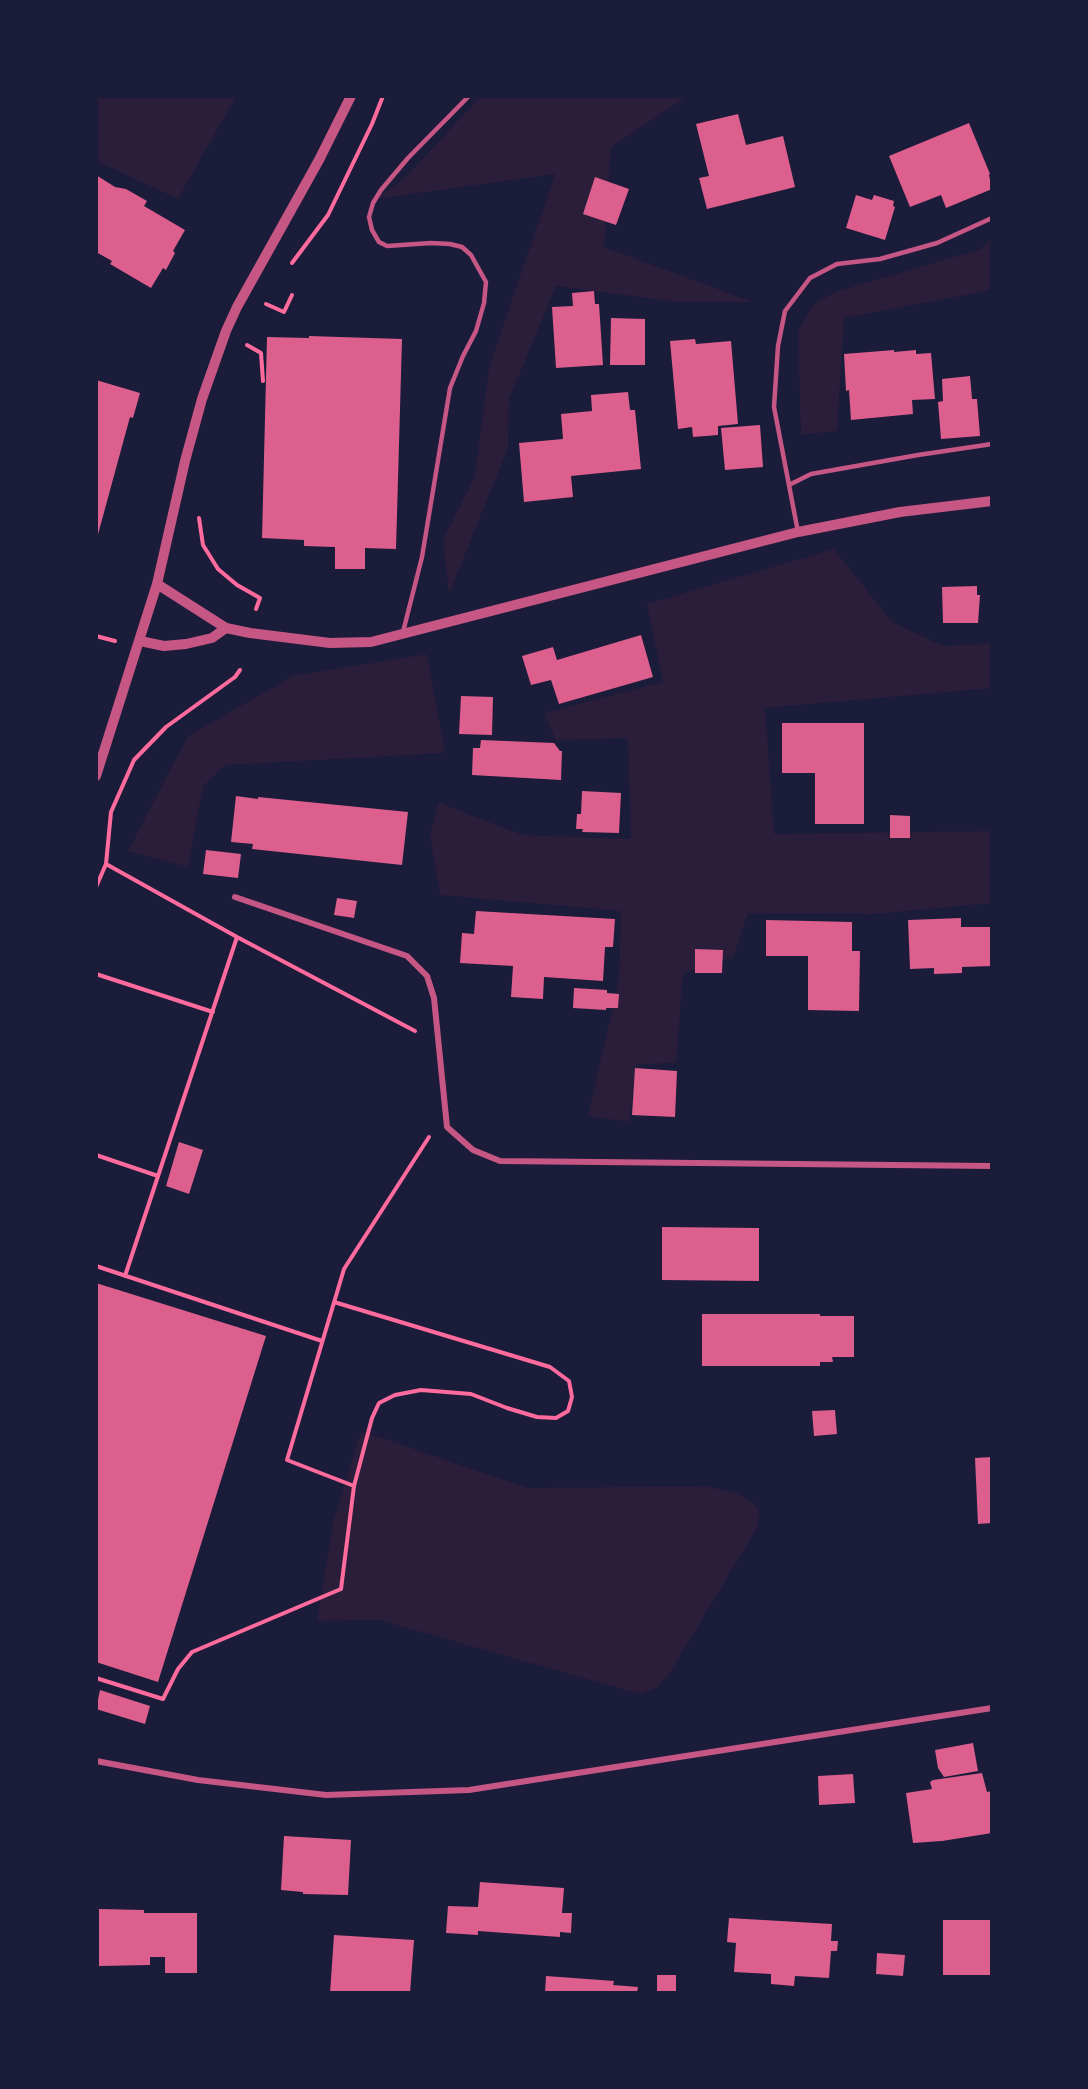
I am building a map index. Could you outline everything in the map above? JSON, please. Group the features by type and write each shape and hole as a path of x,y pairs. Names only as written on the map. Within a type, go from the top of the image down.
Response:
{"street":[{"path":"96,776 157,584 184,461 202,399 226,331 237,307 319,160 351,96"},
{"path":"157,584 226,627 250,633 330,643 370,642 798,532 900,512 992,501"},
{"path":"140,641 164,646 186,644 212,638 226,627"},
{"path":"236,897 407,956 427,976 434,998 447,1127 473,1150 500,1161 992,1166"},
{"path":"96,1761 198,1780 326,1795 469,1790 992,1708"}],"lane":[{"path":"402,635 422,557 450,387 476,331 484,303 486,282 471,255 462,247 431,243 387,246 379,242 372,230 369,218 373,203 381,190 408,158 469,96"},
{"path":"798,532 774,407 778,346 785,311 810,278 837,264 880,259 937,243 992,218"},
{"path":"789,485 812,474 992,444"}],"path":[{"path":"287,268 328,215 383,96"},
{"path":"261,311 269,295"},
{"path":"265,303 284,312 292,296"},
{"path":"250,337 247,345 261,353 263,381"},
{"path":"200,511 199,521 203,545 218,569 237,585 260,598 256,609"},
{"path":"96,636 112,641"},
{"path":"96,887 106,864 111,813 134,760 166,726 235,677 240,669"},
{"path":"106,864 237,937 439,1044"},
{"path":"125,1276 237,937"},
{"path":"96,974 213,1012"},
{"path":"354,1485 287,1460 344,1269 429,1136 447,1127"},
{"path":"96,1155 158,1176"},
{"path":"96,1266 322,1341"},
{"path":"96,1678 163,1699 178,1670 192,1652 341,1589 354,1485 378,1403 395,1395 421,1390 471,1394 537,1417 556,1418 568,1411 572,1397 569,1381 550,1367 334,1302"}],"shaded area":[{"path":"96,96 236,96 178,199 96,161"},
{"path":"481,96 688,96 611,147 604,247 753,302 678,302 556,286 509,399 508,448 449,594 443,540 475,476 489,368 555,174 375,199 404,179"},
{"path":"992,238 992,290 844,318 837,431 801,435 798,331 813,305 835,292 981,249"},
{"path":"834,549 892,622 943,646 992,644 992,688 765,708 774,834 992,831 992,903 863,915 864,913 748,914 733,957 683,973 676,1063 636,1064 629,1122 588,1116 619,980 621,911 440,895 430,836 438,802 522,835 631,839 628,738 556,740 544,713 663,682 647,604"},
{"path":"427,654 445,753 225,765 203,786 188,867 128,851 188,736 293,676"},
{"path":"361,1431 528,1488 706,1486 738,1494 754,1503 759,1511 758,1526 669,1674 657,1688 640,1694 379,1620 317,1621 333,1523"}],"building":[{"path":"738,114 746,145 783,136 795,187 707,209 699,178 709,176 696,124"},
{"path":"969,123 990,174 992,189 946,208 941,195 910,207 889,156"},
{"path":"96,175 115,187 126,189 147,201 144,206 185,230 173,251 175,253 166,270 163,268 151,288 110,264 112,261 96,252"},
{"path":"595,177 629,189 616,225 583,214"},
{"path":"856,195 872,200 874,195 894,201 893,206 895,207 885,240 846,228"},
{"path":"594,291 595,304 599,304 603,365 556,368 552,307 573,306 572,293"},
{"path":"611,318 645,319 645,365 610,365"},
{"path":"309,336 402,339 396,549 365,548 365,569 335,569 335,547 304,546 304,540 262,538 267,337 309,338"},
{"path":"695,339 696,344 731,341 738,424 718,426 718,435 693,437 692,427 678,429 670,341"},
{"path":"894,350 894,352 916,350 916,354 931,353 935,399 912,400 913,414 851,420 849,390 846,391 844,354"},
{"path":"970,376 972,399 977,399 980,436 941,439 938,402 943,401 942,379"},
{"path":"96,380 140,393 133,418 130,417 97,538"},
{"path":"628,392 630,410 635,410 641,469 571,476 573,497 524,502 519,443 563,439 561,414 592,411 591,395"},
{"path":"760,425 763,467 725,470 721,428"},
{"path":"977,586 977,595 980,595 978,623 943,623 942,587"},
{"path":"641,635 653,677 559,704 551,680 531,685 522,656 553,647 557,660"},
{"path":"461,696 493,697 492,735 459,734"},
{"path":"782,723 864,723 864,824 815,824 815,773 782,773"},
{"path":"481,740 554,743 562,751 561,780 472,775 473,748 480,748"},
{"path":"582,791 621,793 619,833 582,832 583,829 576,829 577,814 581,814"},
{"path":"236,796 408,812 402,865 252,849 253,844 231,842"},
{"path":"890,815 910,816 910,838 890,838"},
{"path":"206,850 241,854 238,878 203,874"},
{"path":"337,898 357,901 354,918 334,915"},
{"path":"476,911 615,919 613,947 605,947 603,981 544,977 543,999 511,997 513,966 460,963 462,933 474,934"},
{"path":"961,918 961,927 992,927 992,966 962,967 962,973 934,974 934,968 910,969 908,920"},
{"path":"766,920 852,922 852,951 860,951 859,1011 808,1010 808,956 766,956"},
{"path":"695,949 723,950 722,973 695,973"},
{"path":"574,988 607,990 607,993 619,994 618,1008 606,1008 606,1010 573,1008"},
{"path":"635,1068 677,1071 675,1117 632,1115"},
{"path":"179,1142 203,1150 189,1194 166,1186"},
{"path":"662,1227 759,1228 759,1281 662,1280"},
{"path":"96,1283 266,1336 158,1682 96,1662"},
{"path":"702,1314 854,1316 854,1357 832,1357 833,1362 820,1362 820,1366 702,1366"},
{"path":"835,1410 837,1434 814,1436 812,1411"},
{"path":"992,1457 992,1523 978,1524 975,1458"},
{"path":"100,1690 150,1706 145,1724 96,1709"},
{"path":"973,1743 978,1771 944,1777 938,1768 935,1750"},
{"path":"982,1773 987,1792 992,1791 992,1833 913,1843 906,1793 932,1789 930,1782 933,1780"},
{"path":"853,1774 855,1803 819,1805 818,1776"},
{"path":"284,1836 351,1840 348,1895 303,1894 303,1892 281,1890"},
{"path":"480,1882 564,1888 562,1913 572,1913 571,1933 560,1932 560,1937 478,1931 478,1935 446,1933 448,1906 478,1907"},
{"path":"99,1909 144,1910 144,1913 197,1913 197,1973 165,1973 165,1957 150,1957 150,1965 99,1966"},
{"path":"729,1918 832,1924 831,1941 838,1941 837,1951 831,1951 829,1978 795,1976 794,1986 771,1984 771,1974 734,1972 736,1943 727,1942"},
{"path":"943,1920 992,1920 992,1975 943,1975"},
{"path":"334,1935 414,1940 410,1993 330,1993"},
{"path":"877,1953 905,1955 903,1976 876,1974"},
{"path":"657,1975 676,1975 676,1993 657,1993"},
{"path":"546,1976 614,1981 613,1985 638,1987 637,1993 545,1993"}]}
